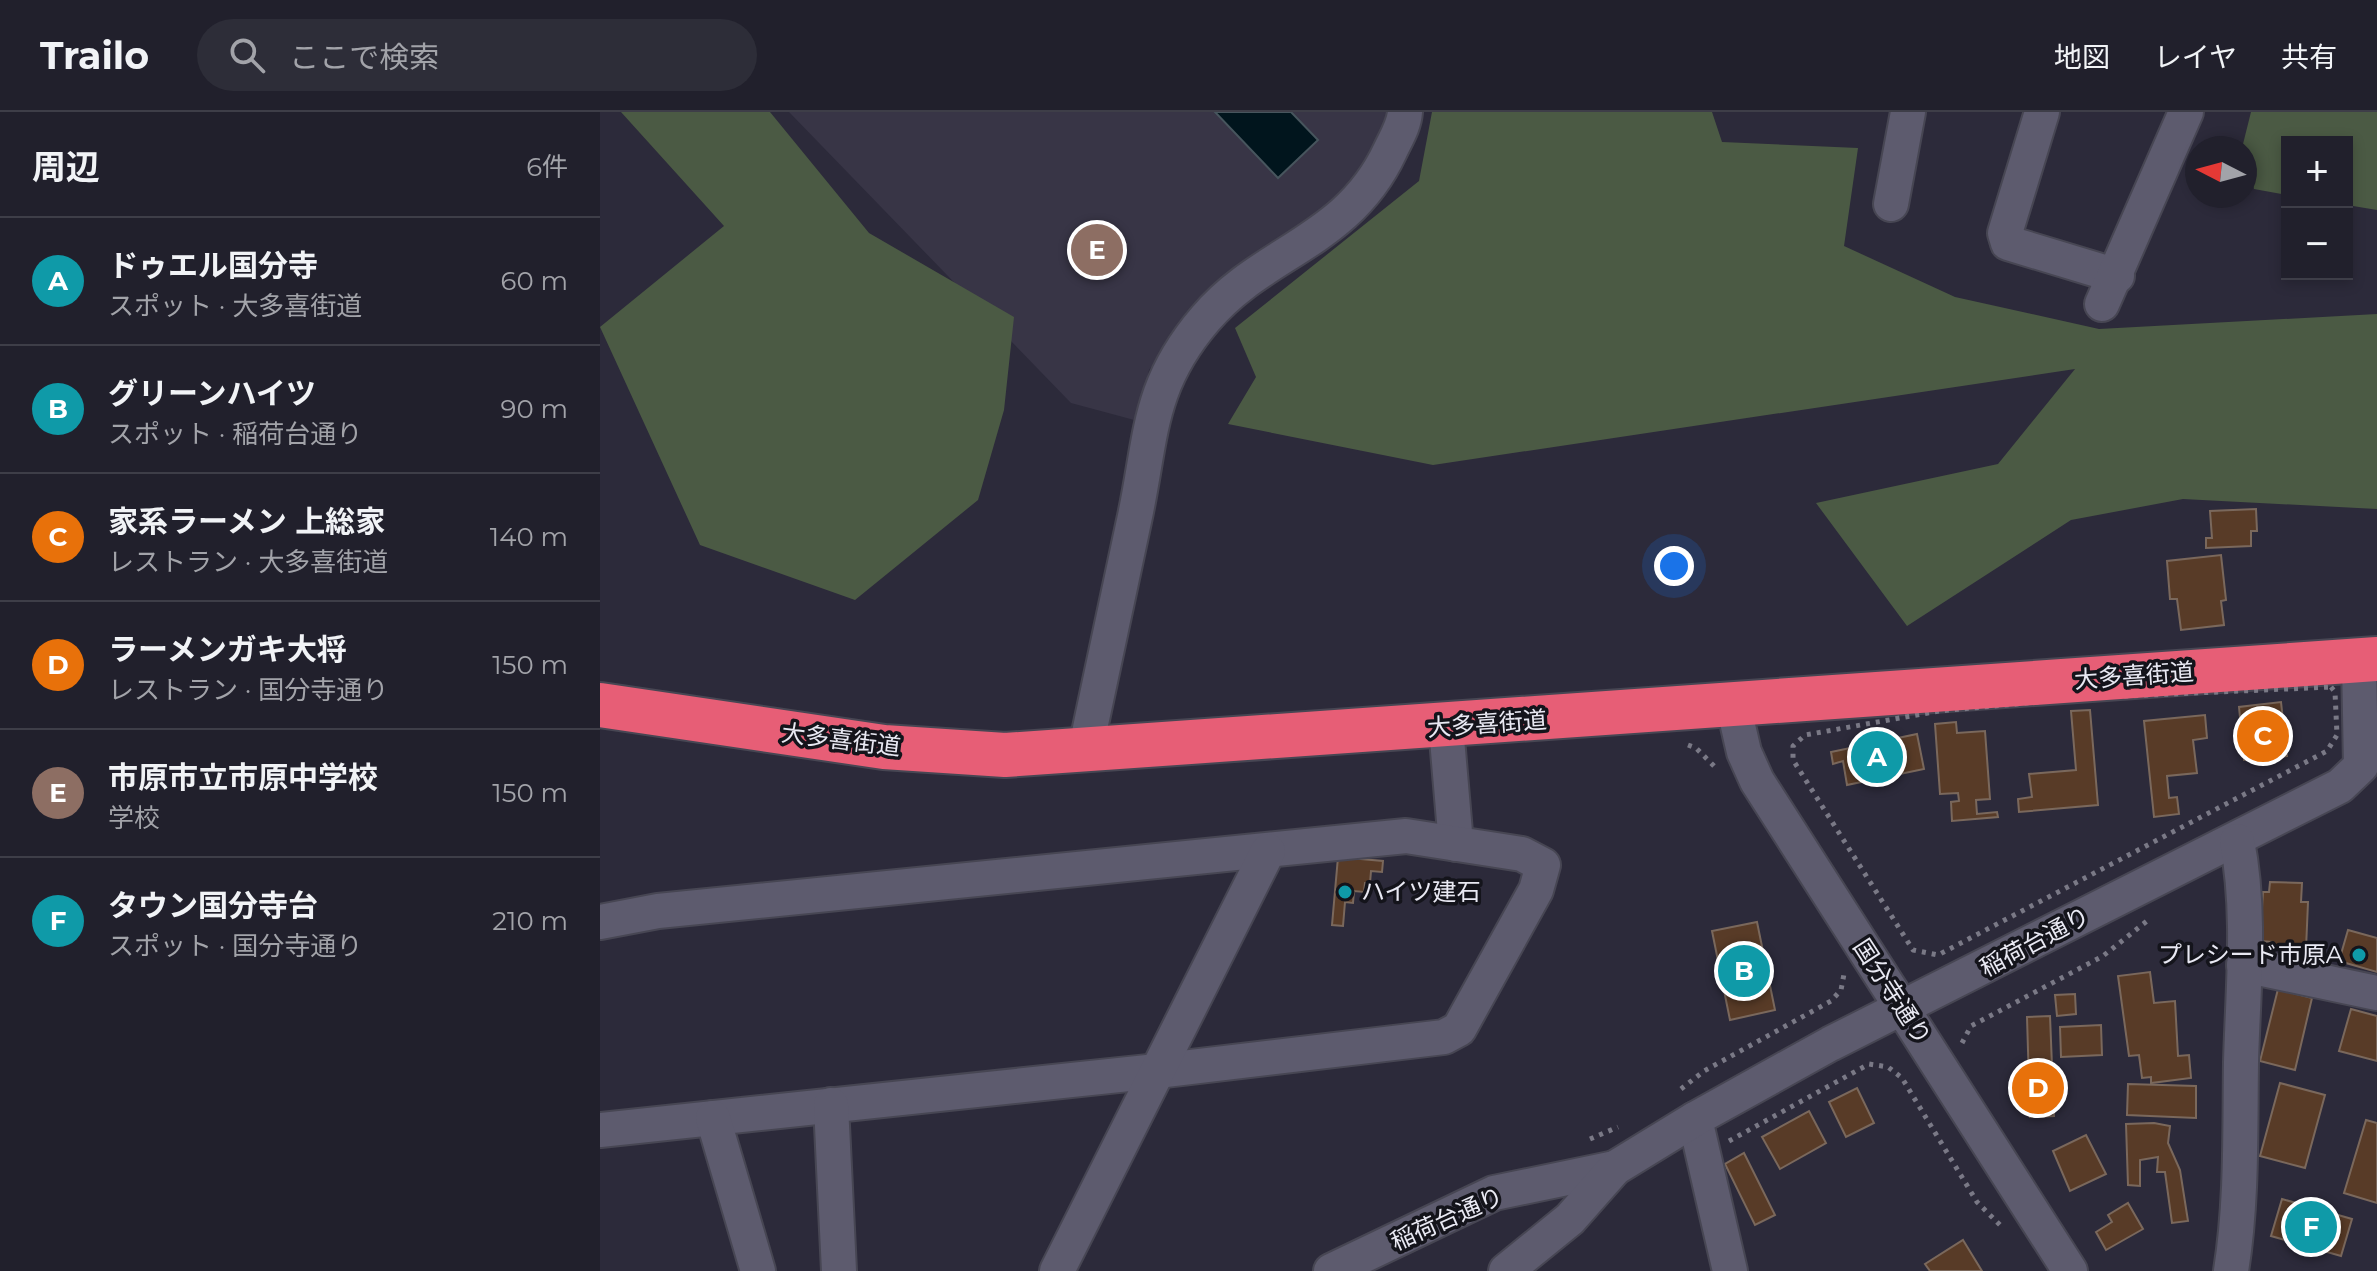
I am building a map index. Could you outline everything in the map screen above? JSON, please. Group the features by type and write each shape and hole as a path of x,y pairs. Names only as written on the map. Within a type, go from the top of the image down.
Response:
{"highway":[{"name":"大多喜街道","path":"600,705 884,747 1005,755 1446,727 2368,660"}],"street":[{"path":"1085,752 1140,494 1149,423 1161,386 1183,344 1232,290 1304,247 1359,202 1378,177 1405,112"},
{"path":"1891,204 1908,112"},
{"path":"2042,112 2005,233 2008,243 2110,290 2186,112"},
{"name":"稲荷台通り","path":"1506,1271 1570,1219 1615,1168 1695,1119 1830,1044 1904,1010 2237,841 2340,786 2369,766 2368,660"},
{"name":"国分寺通り","path":"1733,704 1744,752 1757,781 2070,1271"},
{"path":"1446,727 1456,844"},
{"path":"600,922 658,911 1406,836 1522,854 1543,865 1536,890 1459,1029 1444,1037 600,1130"},
{"path":"2233,1270 2244,965 2243,868 2237,841"},
{"path":"1057,1271 1268,851"},
{"path":"2244,965 2377,993"},
{"path":"831,1105 839,1271"},
{"path":"713,1118 758,1271"},
{"path":"1695,1119 1730,1271"},
{"name":"稲荷台通り","path":"1331,1271 1494,1193 1615,1168"}],"path":[{"path":"2331,687 2335,692 2337,735 2327,751 1938,955 1913,950 1793,760 1793,746 1805,735 1939,711 2207,691 2331,687"},
{"path":"1679,743 1696,748 1719,774"},
{"path":"1963,1051 1961,1045 1973,1021 2103,956 2156,914"},
{"path":"1670,1097 1704,1071 1831,1001 1844,979 1841,963"},
{"path":"1704,1154 1869,1064 1888,1067 1904,1076 1977,1202 2007,1232"},
{"path":"1578,1144 1619,1126"}],"shaded area":[{"path":"789,112 1393,112 1391,123 1337,206 1205,295 1149,370 1138,421 1071,403"}],"green space":[{"path":"621,112 770,112 869,233 1014,317 1004,410 978,500 855,600 700,545 600,327 724,226"},
{"path":"1432,112 1712,112 1722,142 1858,148 1844,246 1955,297 2099,329 2377,314 2377,509 2183,499 2071,520 1907,626 1816,503 1998,464 2075,369 1433,465 1228,424 1256,377 1235,328 1419,181"},
{"path":"2251,112 2377,112 2377,210 2353,206 2353,136 2281,136 2281,194 2257,190 2257,136 2245,136"}],"water":[{"path":"1215,112 1291,112 1318,140 1278,178"}],"building":[{"path":"2256,509 2257,531 2251,531 2251,546 2206,548 2206,538 2212,538 2210,511"},
{"path":"2221,555 2226,600 2221,601 2224,625 2181,630 2177,599 2170,599 2167,561"},
{"path":"2281,702 2287,756 2244,760 2239,707"},
{"path":"2090,710 2098,805 2019,812 2018,799 2032,797 2029,774 2076,770 2071,711"},
{"path":"2205,715 2207,738 2193,740 2197,773 2167,776 2169,798 2177,797 2179,814 2154,817 2144,721"},
{"path":"1956,722 1957,733 1985,731 1990,799 1976,800 1977,814 1997,812 1998,817 1952,821 1951,802 1959,801 1958,793 1940,794 1935,724"},
{"path":"1917,734 1924,769 1847,785 1843,761 1833,764 1831,752"},
{"name":"ハイツ建石","path":"1338,857 1383,861 1382,872 1371,871 1370,883 1365,883 1364,892 1354,891 1353,903 1345,902 1343,926 1332,925"},
{"path":"2270,882 2302,883 2301,902 2308,902 2306,949 2272,947 2272,942 2260,941 2263,892 2269,892"},
{"path":"1757,922 1775,1010 1730,1020 1712,931"},
{"name":"プレシード市原A","path":"2348,930 2377,938 2377,972 2339,961"},
{"path":"2150,972 2154,1003 2175,1001 2178,1056 2189,1055 2191,1078 2151,1083 2151,1077 2142,1078 2139,1055 2129,1056 2118,976"},
{"path":"2278,989 2312,998 2295,1070 2260,1061"},
{"path":"2075,994 2076,1014 2057,1016 2055,995"},
{"path":"2351,1009 2377,1016 2377,1061 2339,1051"},
{"path":"2050,1016 2054,1116 2030,1117 2027,1017"},
{"path":"2101,1025 2102,1055 2061,1057 2060,1027"},
{"path":"2280,1083 2325,1095 2305,1168 2260,1156"},
{"path":"2128,1084 2196,1086 2196,1118 2127,1115"},
{"path":"1857,1088 1874,1123 1846,1137 1829,1102"},
{"path":"1809,1111 1826,1143 1780,1169 1762,1137"},
{"path":"2366,1120 2377,1123 2377,1203 2344,1193"},
{"path":"2126,1124 2170,1126 2168,1143 2180,1170 2188,1221 2172,1223 2165,1172 2157,1172 2158,1157 2140,1160 2140,1186 2128,1185"},
{"path":"2086,1135 2106,1174 2070,1191 2053,1151"},
{"path":"1744,1153 1775,1215 1755,1225 1725,1164"},
{"path":"2282,1199 2352,1219 2341,1256 2271,1236"},
{"path":"2128,1203 2143,1229 2106,1250 2096,1232 2112,1222 2108,1215"},
{"path":"1963,1240 1982,1271 1930,1271 1925,1264"}],"place":[{"name":"市原市立市原中学校","path":"1097,250"},
{"name":"家系ラーメン 上総家","path":"2263,736"},
{"name":"ドゥエル国分寺","path":"1877,757"},
{"name":"ハイツ建石","path":"1345,892"},
{"name":"プレシード市原A","path":"2359,955"},
{"name":"グリーンハイツ","path":"1744,971"},
{"name":"ラーメンガキ大将","path":"2038,1088"},
{"name":"タウン国分寺台","path":"2311,1227"}]}
